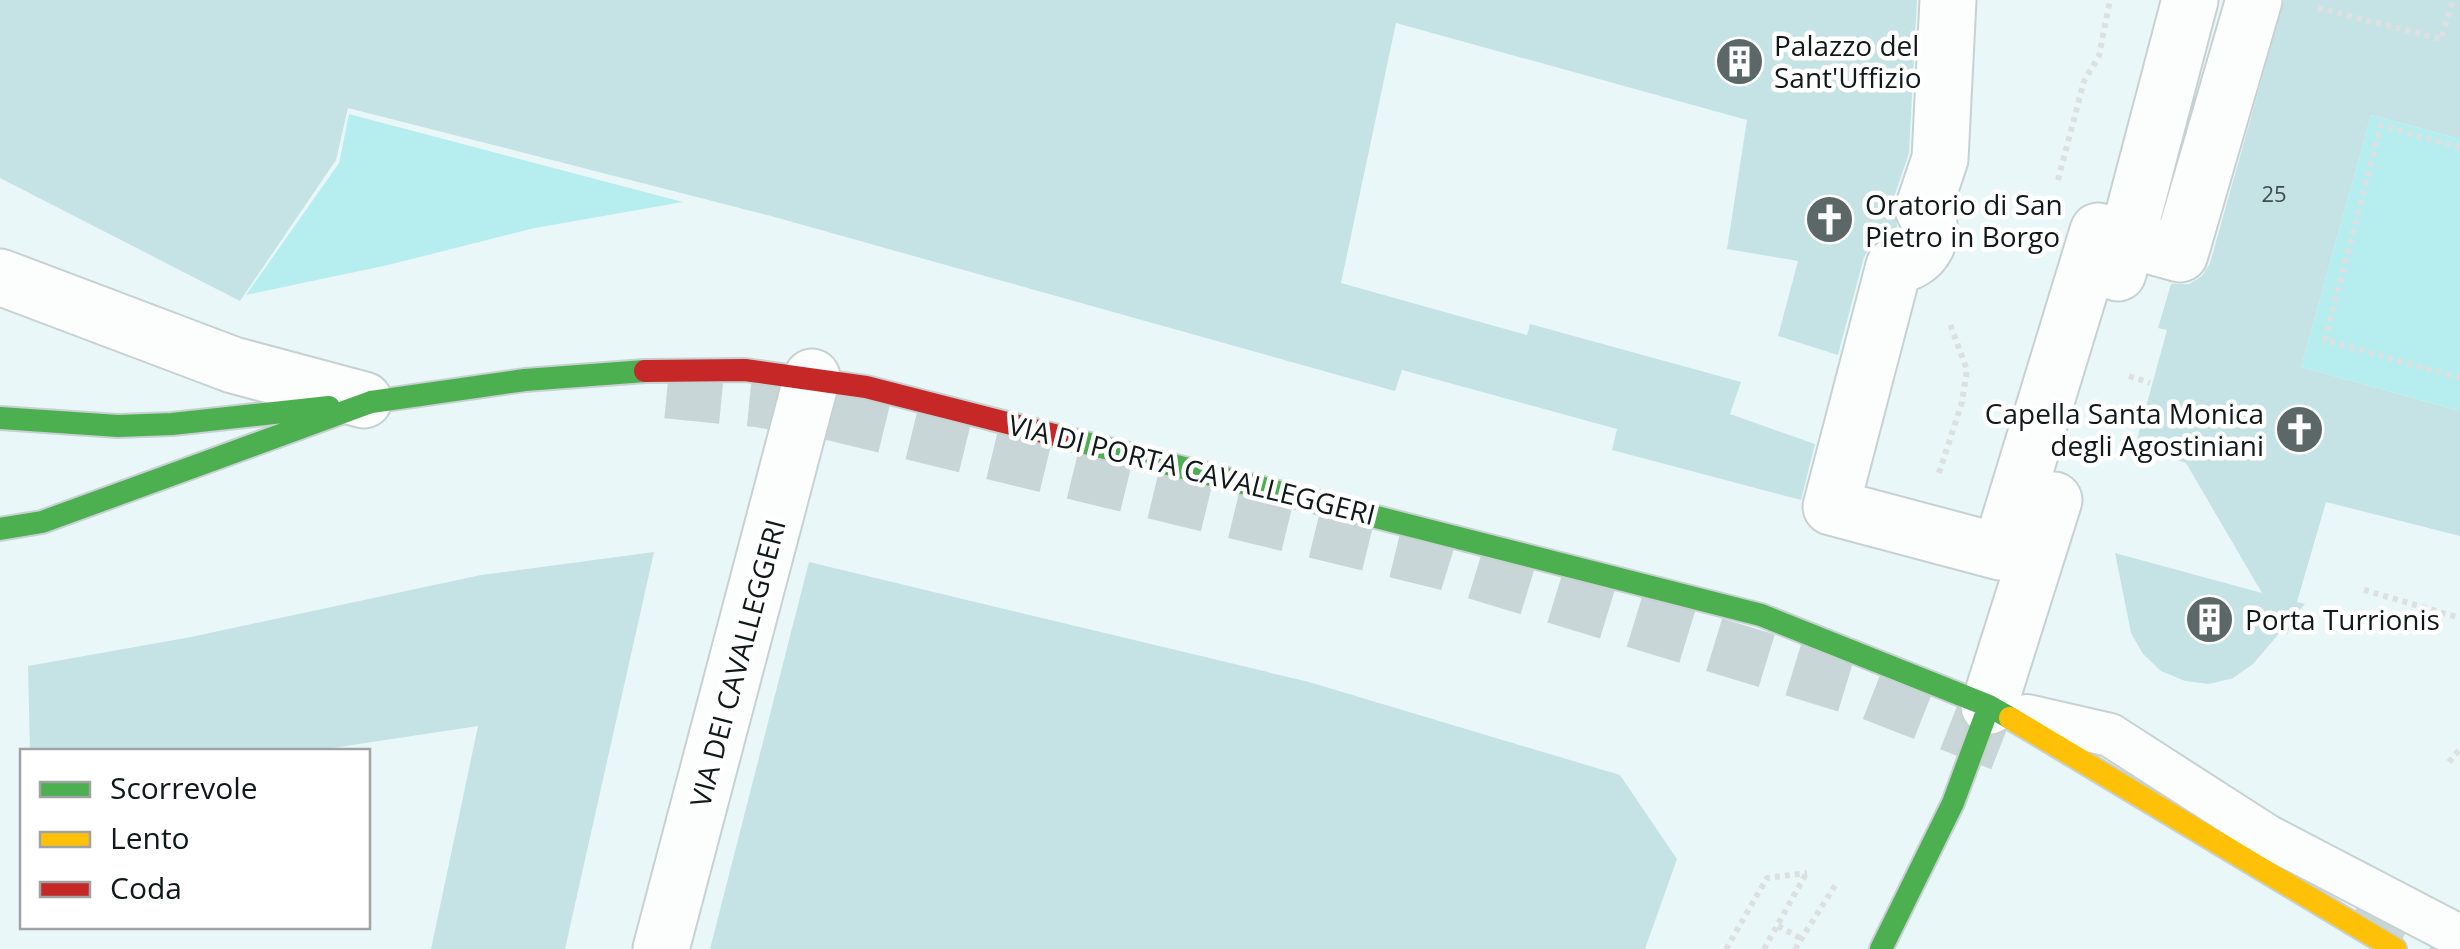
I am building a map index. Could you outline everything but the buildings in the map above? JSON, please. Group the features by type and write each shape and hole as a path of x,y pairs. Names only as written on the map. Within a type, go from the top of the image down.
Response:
{"main road":[{"name":"VIA DI PORTA CAVALLEGGERI","path":"0,418 118,426 172,424 580,374 692,369 812,378 1004,420 1761,615 1989,706 2395,949"},
{"name":"VIA DI PORTA CAVALLEGGERI","path":"0,530 42,522 372,402"},
{"path":"1880,949 1952,803 1989,706"}],"street":[{"path":"1948,0 1940,159 1923,209 1931,224 1930,238 1920,256 1894,266 1831,507 2000,552 2098,232 2180,254 2278,2"},
{"path":"1989,706 2044,533 2190,0"},
{"path":"0,278 233,365 372,402"},
{"name":"VIA DEI CAVALLEGGERI","path":"662,949 812,378"}],"lane":[{"name":"VIA DI PORTA CAVALLEGGERI","path":"0,447 62,423"},
{"path":"1989,706 2110,735 2267,836 2451,932"}],"path":[{"path":"2084,80 2099,56 2110,0"},
{"path":"2278,2 2441,39 2452,0"},
{"path":"2460,148 2381,126 2325,340 2460,378"},
{"path":"1936,485 1962,402 1967,370 1949,321"},
{"path":"2130,376 2150,383"},
{"path":"2364,590 2460,618"},
{"path":"2449,762 2460,750"},
{"path":"1726,949 1767,878 1807,873 1764,949"},
{"path":"1796,949 1836,884"},
{"path":"1778,926 1802,940"}],"shaded area":[{"path":"349,114 683,202 535,228 246,295 339,163"},
{"path":"2371,115 2460,139 2460,411 2301,367"}],"tunnel":[{"path":"667,391 760,400 832,413 1447,563 1872,693 2020,751"},
{"path":"2356,909 2433,949"}],"traffic: fast":[{"path":"0,529 42,522 371,402 525,380 645,371"},
{"path":"0,418 118,426 329,407"},
{"path":"1066,438 1761,615 1989,706 2010,718"},
{"path":"1881,949 1953,803 1989,706"}],"traffic: slow":[{"path":"2010,718 2395,949"}],"traffic: jam":[{"path":"645,371 745,370 866,387 1066,438"}],"place":[{"name":"Palazzo del Sant'Uffizio","path":"1739,61"},
{"name":"Oratorio di San Pietro in Borgo","path":"1830,220"},
{"name":"Capella Santa Monica degli Agostiniani","path":"2299,429"},
{"name":"Porta Turrionis","path":"2210,619"}]}
